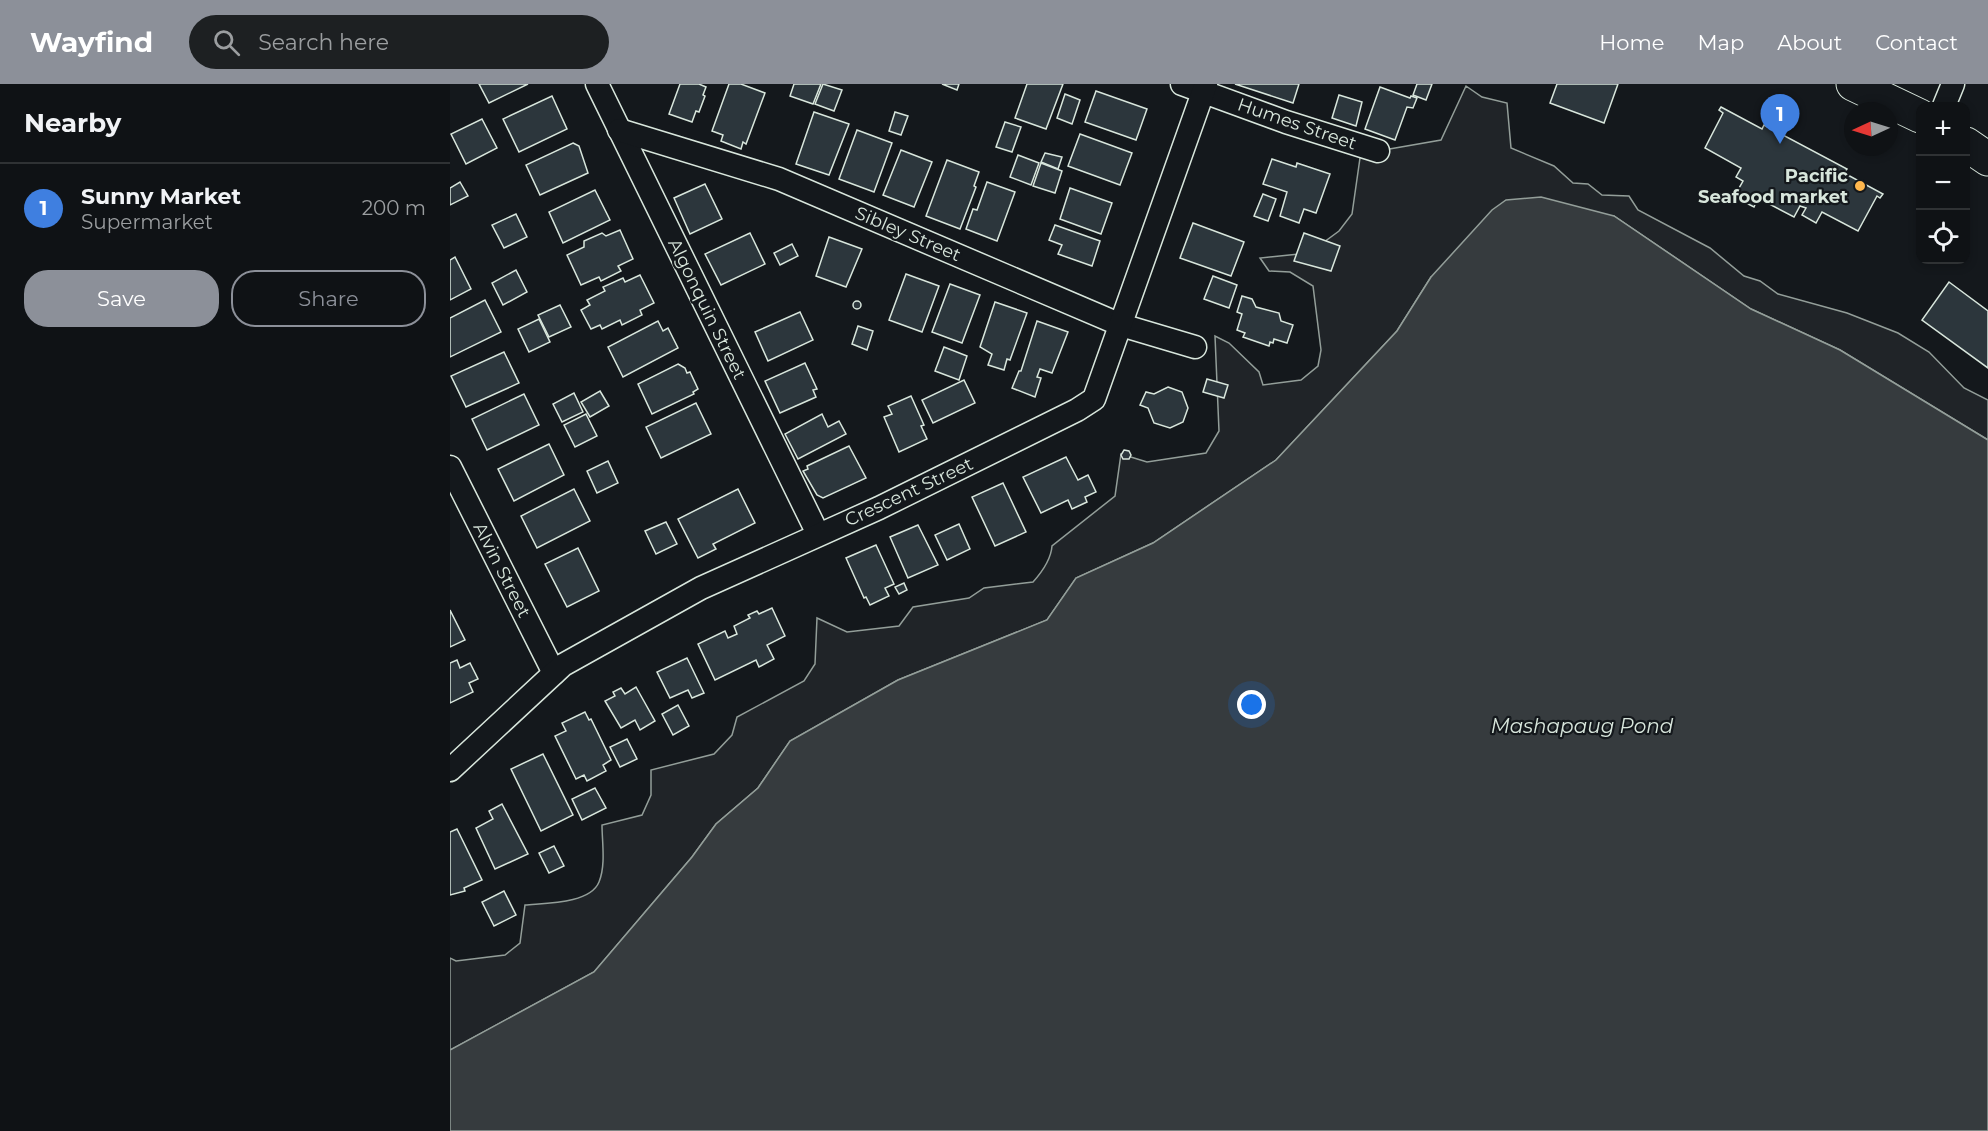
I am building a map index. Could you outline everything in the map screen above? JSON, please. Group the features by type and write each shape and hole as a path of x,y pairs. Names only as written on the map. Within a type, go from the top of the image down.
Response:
{"main road":[{"path":"1853,84 1916,114"},
{"path":"1970,147 1988,159"}],"street":[{"name":"Algonquin Street","path":"597,84 818,534"},
{"path":"1946,102 1953,84"},
{"name":"Humes Street","path":"1197,87 1286,122 1378,151"},
{"name":"Crescent Street","path":"450,771 563,665 701,588 890,503 1077,410 1094,399 1152,233 1197,87"},
{"name":"Sibley Street","path":"619,130 779,179 1121,325 1195,347"},
{"name":"Alvin Street","path":"450,468 554,673"}],"shaded area":[{"path":"1466,86 1482,97 1507,103 1511,148 1554,166 1573,183 1588,184 1602,195 1629,196 1638,210 1710,248 1744,276 1760,281 1778,294 1847,313 1898,333 1929,352 1964,388 1988,400 1988,440 1840,350 1751,309 1614,216 1431,277 1397,331 1276,460 1153,543 1076,578 1047,620 898,680 790,741 758,788 716,824 692,857 594,972 450,1050 450,958 456,961 505,955 520,943 525,905 566,901 586,895 594,889 599,882 602,868 602,825 642,815 651,795 651,770 714,754 732,735 737,717 804,681 815,664 817,618 847,632 899,626 913,607 969,598 984,588 1033,582 1046,566 1052,546 1115,496 1121,454 1147,462 1206,453 1219,431 1215,336 1229,343 1259,372 1263,385 1301,380 1318,366 1321,350 1313,286 1290,272 1269,271 1260,258 1309,253 1339,231 1352,214 1361,151 1378,151 1441,140"}],"water":[{"name":"Mashapaug Pond","path":"1541,197 1614,216 1751,309 1840,350 1988,440 1988,1131 450,1131 450,1050 594,972 692,857 716,824 758,788 790,741 898,680 1047,620 1076,578 1153,543 1276,460 1397,331 1431,277 1492,210 1506,200"}],"building":[{"path":"479,84 528,84 489,103"},
{"path":"680,84 699,84 706,87 699,112 696,111 692,122 669,114"},
{"path":"729,84 741,84 765,93 746,144 743,142 741,149 721,141 723,135 712,131"},
{"path":"794,84 821,84 813,104 790,96"},
{"path":"823,84 842,90 834,111 815,104"},
{"path":"942,84 959,84 957,90"},
{"path":"1027,84 1063,84 1046,129 1015,118"},
{"path":"1235,84 1299,84 1293,103"},
{"path":"1417,84 1432,84 1426,100 1413,95"},
{"path":"1557,84 1618,84 1604,123 1550,103"},
{"path":"1380,87 1410,98 1411,96 1417,98 1413,108 1407,107 1395,140 1365,129"},
{"path":"1096,91 1147,109 1136,140 1085,122"},
{"path":"1065,94 1080,100 1072,124 1057,118"},
{"path":"1339,95 1362,102 1356,126 1332,118"},
{"path":"552,96 567,129 519,152 503,119"},
{"path":"1721,107 1762,129 1764,125 1847,169 1844,173 1883,194 1880,198 1877,196 1858,231 1822,212 1816,223 1802,215 1806,208 1800,206 1794,217 1758,198 1754,207 1734,197 1743,181 1736,177 1741,168 1705,148 1723,113 1719,110"},
{"path":"814,112 849,124 829,175 796,164"},
{"path":"895,112 908,116 901,135 889,131"},
{"path":"482,119 497,148 466,164 451,134"},
{"path":"1005,122 1021,127 1012,152 996,147"},
{"path":"857,130 892,143 874,192 839,179"},
{"path":"1080,134 1132,153 1120,185 1068,166"},
{"path":"573,143 579,146 588,173 540,195 526,165"},
{"path":"901,150 932,162 914,207 883,195"},
{"path":"1045,153 1062,157 1058,169 1041,162"},
{"path":"1018,155 1039,163 1031,185 1010,177"},
{"path":"1272,159 1296,167 1297,163 1330,174 1316,213 1304,209 1299,223 1280,216 1287,192 1263,184"},
{"path":"947,160 979,172 974,186 976,187 960,229 926,216"},
{"path":"1041,163 1062,171 1055,193 1033,186"},
{"path":"460,182 468,196 450,205 450,188"},
{"path":"987,182 1015,192 997,241 966,229 973,209 977,210"},
{"path":"705,184 722,219 690,234 674,198"},
{"path":"1070,188 1112,203 1101,234 1060,219"},
{"path":"595,190 610,220 563,243 549,212"},
{"path":"1263,194 1276,199 1268,221 1254,216"},
{"path":"516,214 527,237 504,248 492,225"},
{"path":"1193,223 1244,242 1231,276 1180,258"},
{"path":"1055,225 1100,241 1092,266 1058,254 1062,245 1049,240"},
{"path":"620,230 633,259 618,266 621,271 601,281 599,277 581,285 567,255 584,247 584,241 602,233 606,236"},
{"path":"750,233 765,264 721,285 705,254"},
{"path":"1304,233 1340,246 1331,271 1294,261"},
{"path":"829,237 862,249 846,287 816,276"},
{"path":"792,244 798,256 780,265 774,253"},
{"path":"455,257 471,289 450,300 450,260"},
{"path":"516,270 527,292 503,305 492,283"},
{"path":"906,274 939,286 922,332 889,320"},
{"path":"640,275 654,303 640,310 642,315 622,325 620,320 602,329 600,325 591,329 581,310 590,305 587,300 605,291 603,287 623,278 625,282"},
{"path":"1213,276 1237,285 1229,308 1204,299"},
{"path":"1949,282 1988,311 1988,368 1922,320"},
{"path":"950,284 980,295 962,343 932,332"},
{"path":"1242,296 1252,299 1256,307 1279,313 1281,321 1293,325 1287,343 1274,339 1269,346 1243,337 1245,333 1237,330 1242,314 1237,312"},
{"path":"485,300 501,332 450,357 450,318"},
{"path":"857,301 861,305 857,309 853,305"},
{"path":"995,302 1027,313 1010,360 1007,359 1004,370 988,365 992,354 980,347"},
{"path":"560,305 571,327 549,337 538,315"},
{"path":"800,312 813,340 768,361 755,332"},
{"path":"539,319 550,342 529,352 518,329"},
{"path":"658,321 663,331 668,328 678,348 623,377 608,347"},
{"path":"1037,321 1068,332 1052,373 1040,369 1037,377 1041,378 1035,397 1012,388 1021,371"},
{"path":"858,326 873,331 867,350 852,344"},
{"path":"944,347 967,356 959,380 935,371"},
{"path":"504,352 519,383 466,407 451,376"},
{"path":"805,363 817,389 813,390 816,397 780,413 765,381"},
{"path":"678,364 685,368 687,373 690,372 698,389 693,392 694,394 652,414 638,384"},
{"path":"1207,379 1228,385 1224,398 1203,392"},
{"path":"964,380 975,403 933,423 922,400"},
{"path":"1168,387 1182,392 1188,408 1183,422 1170,428 1154,423 1148,408 1140,405 1146,392 1154,394"},
{"path":"600,391 609,406 590,417 581,402"},
{"path":"574,393 583,412 562,422 553,404"},
{"path":"524,394 539,425 487,450 472,419"},
{"path":"911,396 924,425 921,426 927,439 899,452 884,417 892,414 888,406"},
{"path":"696,403 711,434 661,458 646,427"},
{"path":"586,414 597,436 575,447 564,425"},
{"path":"822,414 828,427 839,421 846,434 798,459 785,434"},
{"path":"549,444 564,475 514,501 498,469"},
{"path":"849,446 866,478 823,498 817,495 803,471 808,469 807,466"},
{"path":"1124,450 1129,451 1131,455 1129,459 1123,459 1121,455"},
{"path":"1066,457 1078,480 1088,475 1096,492 1085,497 1087,502 1072,509 1068,500 1041,513 1023,477"},
{"path":"608,461 618,483 597,493 587,471"},
{"path":"1003,483 1026,532 995,546 972,497"},
{"path":"574,489 590,521 537,548 521,516"},
{"path":"738,489 755,523 713,544 716,549 698,558 678,519"},
{"path":"666,522 677,544 656,554 645,531"},
{"path":"959,524 970,549 947,560 935,535"},
{"path":"918,525 938,565 908,578 890,537"},
{"path":"876,545 894,584 885,588 889,596 870,605 866,597 864,598 846,558"},
{"path":"578,548 599,591 567,607 545,564"},
{"path":"904,583 907,590 899,594 895,587"},
{"path":"772,608 785,636 767,645 774,659 759,667 756,660 715,680 698,644 725,631 728,638 737,634 734,626 750,618 748,615 757,611 759,614"},
{"path":"450,610 465,640 450,647"},
{"path":"687,658 704,693 692,698 688,690 670,698 657,672"},
{"path":"457,660 460,668 470,663 478,679 469,683 473,692 450,703 450,663"},
{"path":"636,687 655,721 640,730 635,720 621,728 605,701 615,696 613,692 621,688 625,694"},
{"path":"678,705 689,726 673,735 662,714"},
{"path":"585,712 589,720 591,719 611,760 603,765 606,771 587,781 584,775 576,779 555,736 566,731 562,723"},
{"path":"627,739 637,759 620,767 610,747"},
{"path":"543,754 573,815 541,831 511,769"},
{"path":"595,788 606,808 582,820 572,799"},
{"path":"502,804 528,854 495,869 476,828 493,819 489,811"},
{"path":"457,829 482,880 464,888 465,891 450,895 450,832"},
{"path":"554,846 564,866 549,873 539,853"},
{"path":"504,891 516,915 494,926 482,902"}],"place":[{"name":"Sunny Market","path":"1780,144"},
{"name":"Pacific Seafood market","path":"1860,186"}]}
